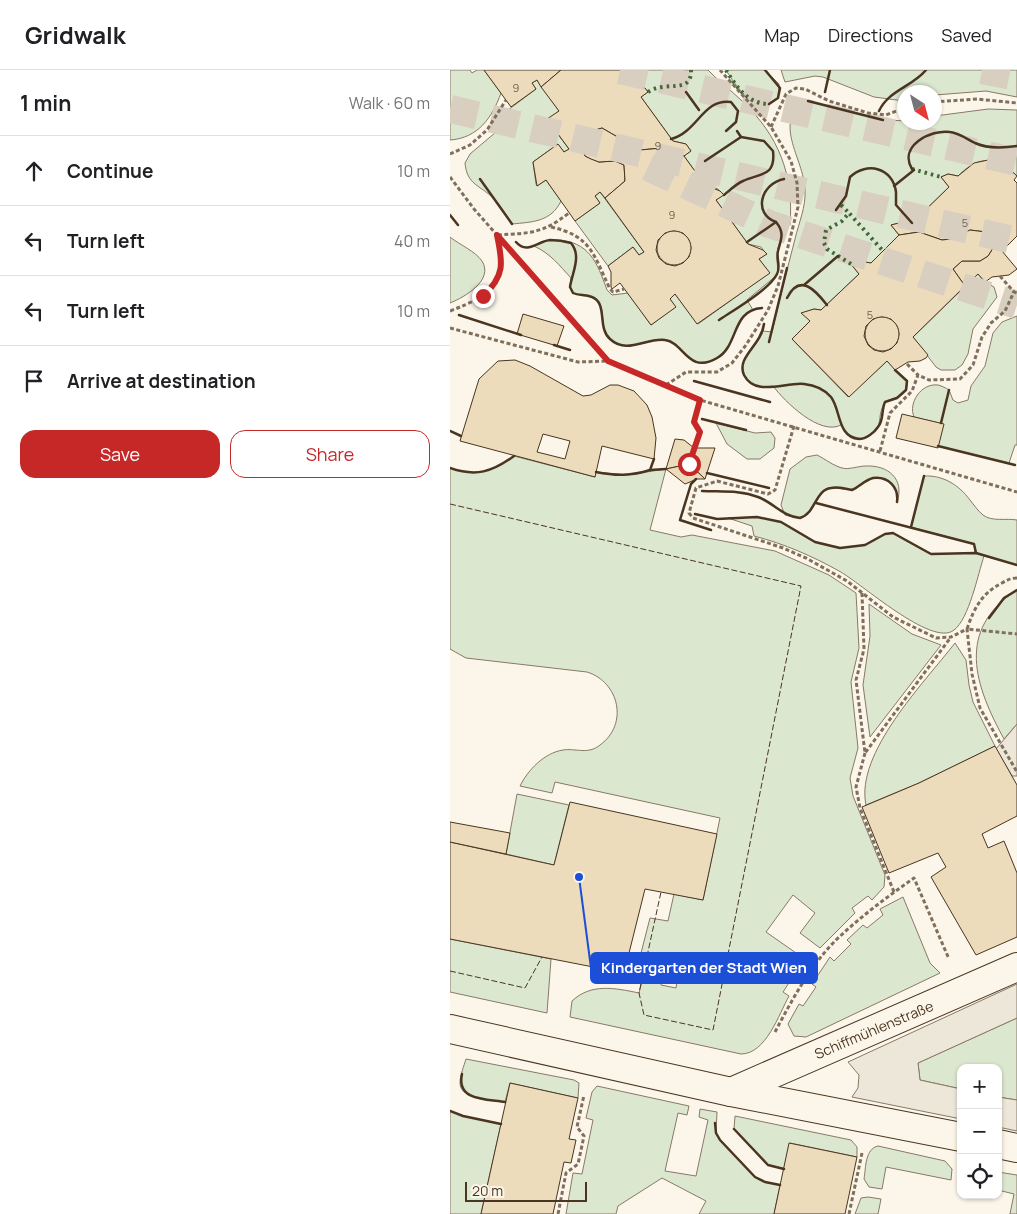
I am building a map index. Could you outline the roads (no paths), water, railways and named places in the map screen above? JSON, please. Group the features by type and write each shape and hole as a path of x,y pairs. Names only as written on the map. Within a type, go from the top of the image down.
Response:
{"street":[{"name":"Schiffmühlenstraße","path":"731,1092 1017,967"},
{"path":"450,1029 731,1092 957,1136"},
{"path":"1002,1145 1017,1148"}],"tunnel":[{"path":"620,70 1017,162"},
{"path":"982,70 1017,77"},
{"path":"450,109 1017,241"},
{"path":"648,167 769,224 1017,305"}],"place":[{"name":"Kindergarten der Stadt Wien","path":"579,877"}]}
